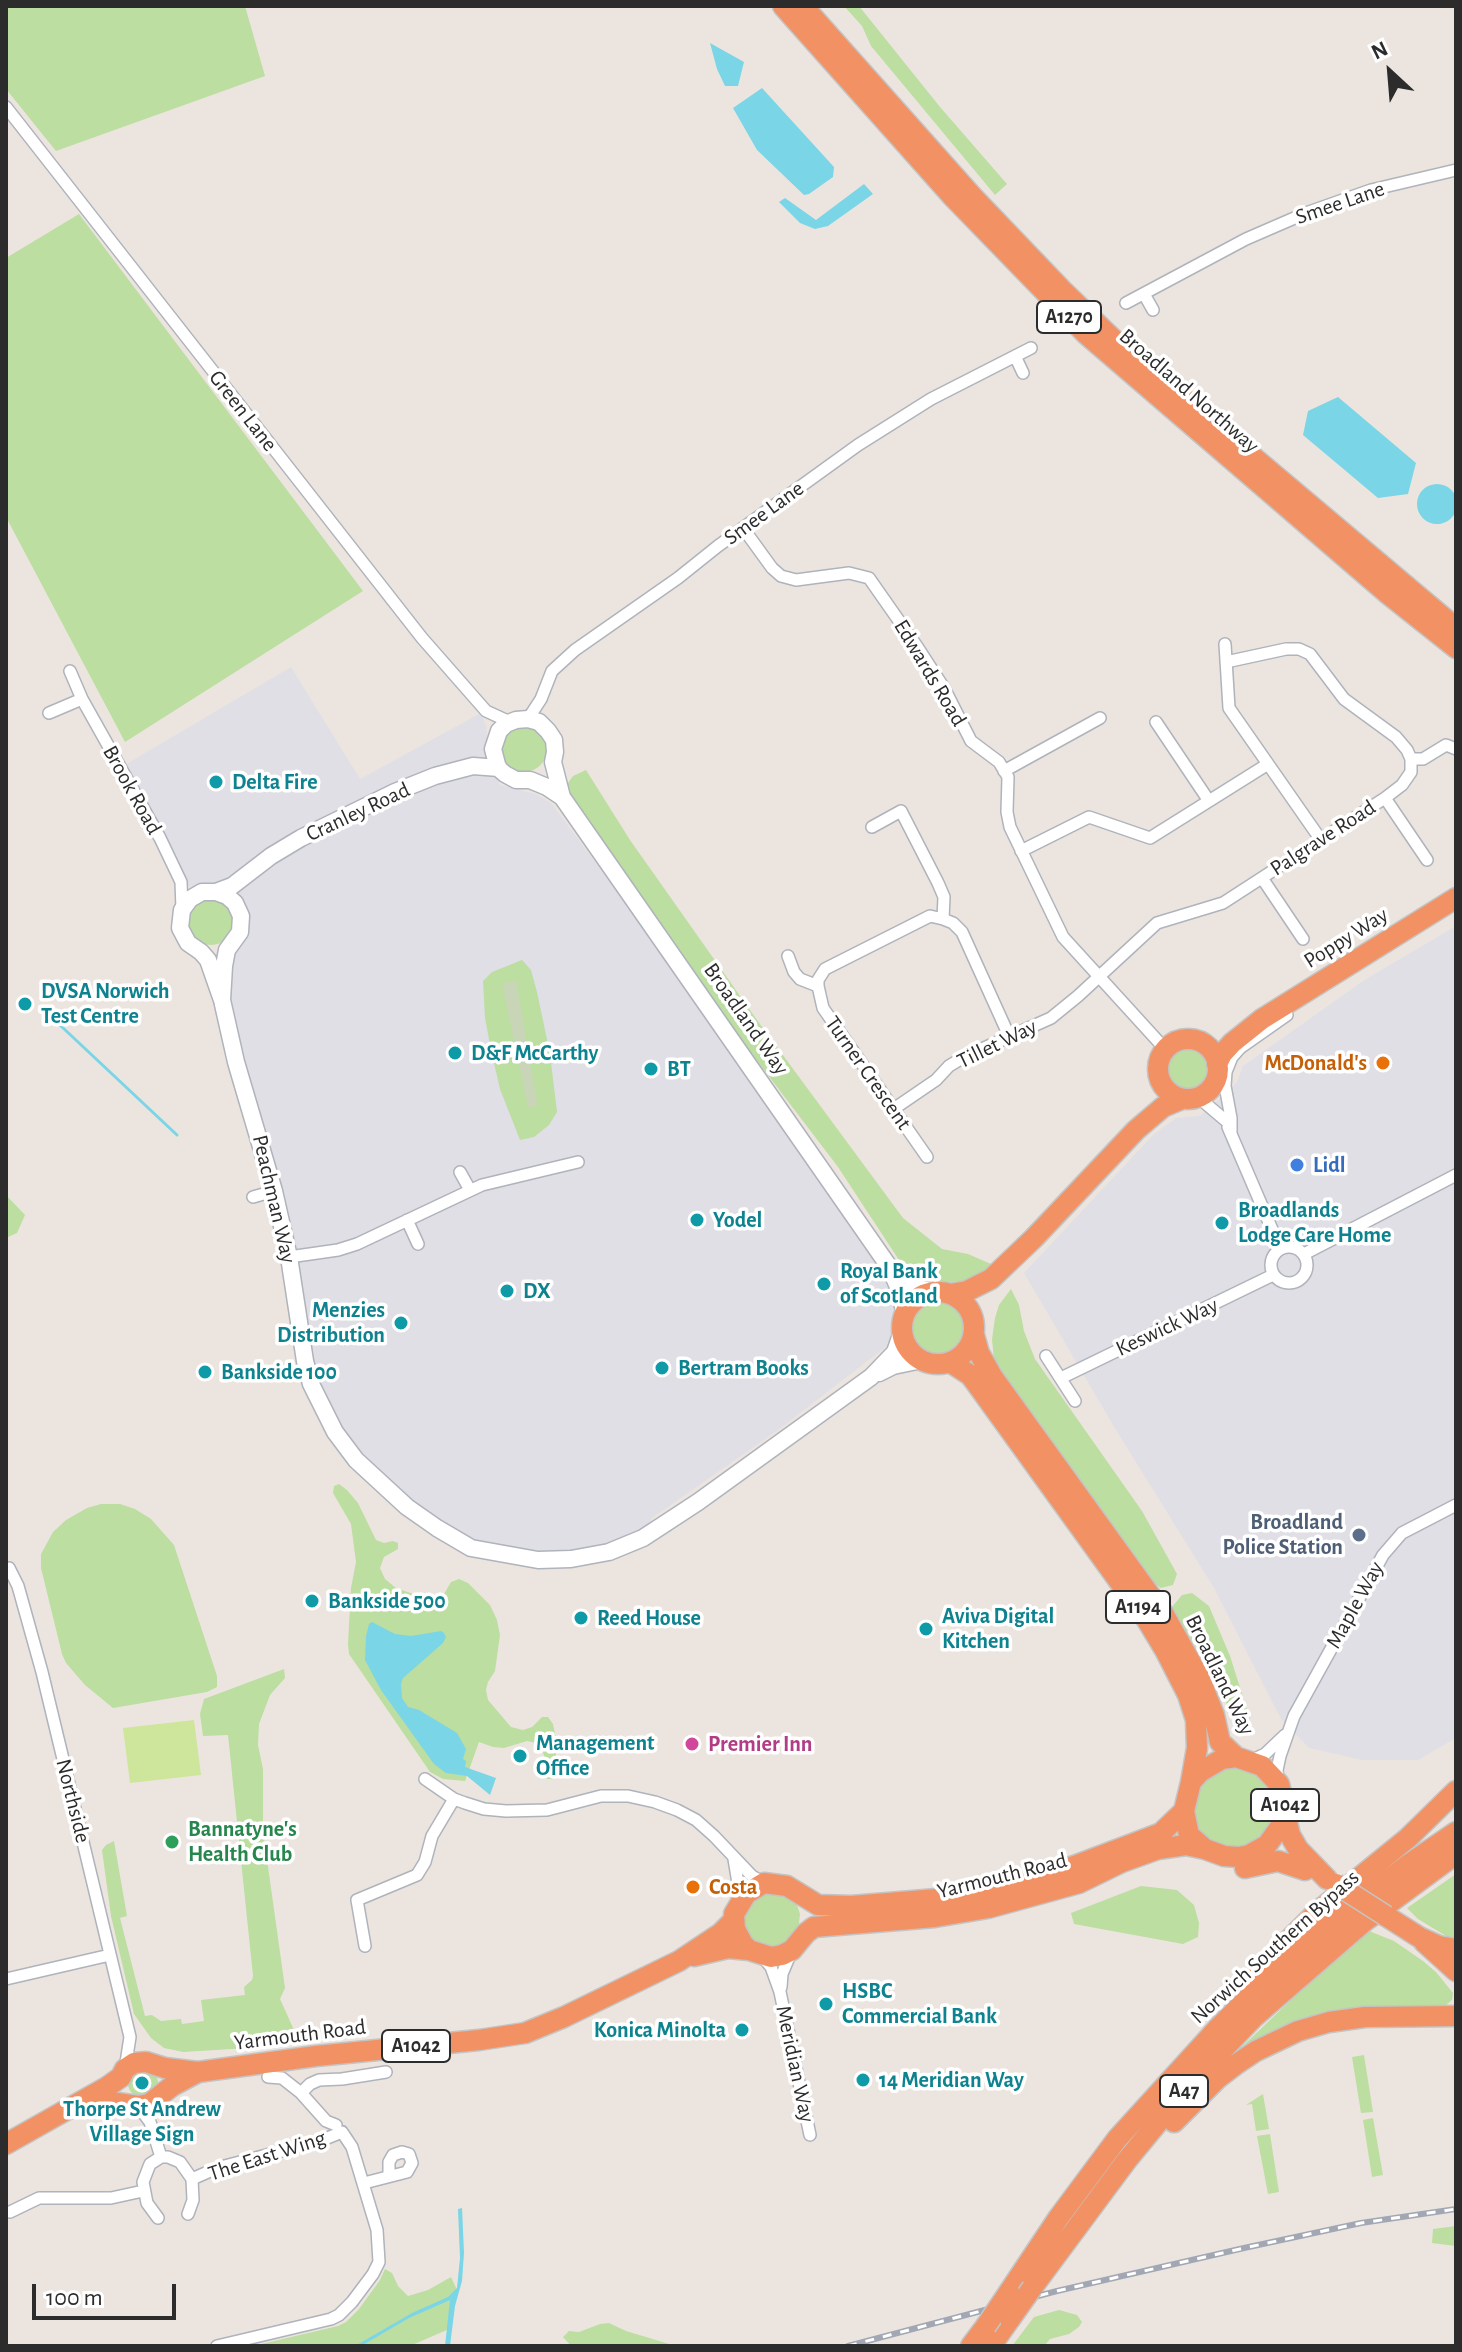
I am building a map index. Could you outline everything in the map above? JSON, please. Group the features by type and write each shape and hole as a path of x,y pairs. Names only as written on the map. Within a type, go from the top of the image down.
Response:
{"highway":[{"name":"Broadland Northway","path":"783,6 953,197 1086,334 1388,594 1456,648"},
{"name":"Broadland Northway","path":"803,6 972,196 1112,338 1411,592 1456,625"},
{"name":"Poppy Way","path":"1216,1072 1232,1043 1262,1019 1430,914 1456,901"},
{"name":"Poppy Way","path":"1199,1042 1262,1019"},
{"path":"991,1279 967,1291 917,1299 910,1305 904,1324 909,1349 922,1360 936,1364 950,1362 965,1352 974,1328 976,1304 991,1279 1136,1130 1163,1107 1205,1093 1216,1072 1214,1055 1207,1047 1199,1042 1181,1040 1166,1050 1158,1066 1157,1092 1136,1130"},
{"path":"1158,1075 1166,1090 1190,1098"},
{"path":"942,1293 967,1305 974,1328"},
{"name":"Broadland Way","path":"974,1328 979,1353 992,1376 1163,1613 1200,1679 1214,1715 1220,1742 1243,1759"},
{"name":"Broadland Way","path":"950,1362 970,1375 976,1383 1165,1650 1188,1695 1196,1720 1197,1748 1191,1782"},
{"path":"1205,1849 1189,1835 1184,1811 1191,1782 1210,1764 1243,1759"},
{"name":"A1042","path":"1243,1759 1262,1766 1279,1784"},
{"name":"Yarmouth Road","path":"1279,1784 1285,1800 1290,1835 1298,1849 1327,1879"},
{"name":"A47","path":"1167,2083 1218,2013 1285,1943 1316,1913 1408,1838 1456,1791"},
{"name":"Yarmouth Road","path":"6,2144 72,2108 134,2063 198,2072 516,2035 564,2017 679,1961 721,1933 746,1894 764,1883 787,1886 811,1902 827,1906 867,1906 937,1899 1003,1887 1074,1866 1161,1833 1184,1811"},
{"name":"A1042","path":"1260,1850 1274,1837 1285,1814"},
{"name":"Norwich Southern Bypass","path":"988,2336 1009,2292 1059,2217 1100,2161 1167,2083 1247,1999 1309,1943 1372,1891 1456,1832"},
{"name":"Yarmouth Road","path":"806,1933 814,1927 935,1917 976,1910 1079,1883 1158,1849 1186,1845 1231,1858 1260,1850 1282,1854 1419,1937 1448,1948 1456,1959"},
{"name":"Norwich Southern Bypass","path":"971,2346 1010,2319 1127,2160 1189,2085 1253,2018 1365,1921 1456,1854"},
{"path":"1079,1883 1173,1856 1186,1856 1226,1868 1244,1868 1278,1861 1305,1870"},
{"path":"792,1950 806,1933 808,1913 802,1896"},
{"path":"735,1913 738,1936 756,1953"},
{"name":"Yarmouth Road","path":"1419,1937 1456,1971"},
{"name":"Yarmouth Road","path":"679,1961 728,1948 782,1955 792,1950"},
{"name":"A47","path":"1059,2250 1106,2201 1175,2120 1218,2078 1256,2051 1298,2031 1329,2022 1377,2016 1451,2015"},
{"path":"153,2064 164,2077 162,2095"},
{"name":"Yarmouth Road","path":"72,2108 110,2102 149,2104 198,2072"},
{"path":"123,2073 121,2093 135,2105"}],"street":[{"name":"Green Lane","path":"6,107 413,626 486,711 510,722"},
{"name":"Smee Lane","path":"1126,303 1246,239 1306,213 1371,190 1456,170"},
{"path":"1144,294 1153,310"},
{"name":"Smee Lane","path":"535,722 552,671 575,650 858,445 909,412 1031,348"},
{"path":"1015,356 1023,373"},
{"name":"Edwards Road","path":"743,528 781,576 796,580 849,573 869,578 944,688 971,741 999,762 1004,771"},
{"path":"1225,644 1229,708 1321,840"},
{"path":"1226,662 1299,649 1310,654 1344,699 1396,737 1411,759 1423,759 1446,745 1456,749"},
{"name":"Brook Road","path":"70,671 82,699 160,838 181,882 182,910"},
{"path":"49,713 82,699"},
{"name":"Green Lane","path":"486,711 494,744"},
{"path":"1100,718 1004,771 1008,777 1007,812 1010,827 1063,937 1166,1050"},
{"path":"499,768 494,758 494,744 499,731 510,722 535,722"},
{"name":"Broadland Way","path":"535,722 554,740 553,762 562,797 890,1268 899,1289 904,1324"},
{"path":"1156,722 1209,801"},
{"name":"Cranley Road","path":"473,766 494,744"},
{"name":"Palgrave Road","path":"1098,977 1157,923 1223,903 1385,798 1402,785 1411,772 1411,759"},
{"path":"530,780 543,774 553,762"},
{"path":"1021,851 1089,817 1150,838 1268,764"},
{"name":"Cranley Road","path":"209,892 232,886 289,845 435,776 473,766 499,768"},
{"name":"Broadland Way","path":"499,768 516,780 530,780 562,797"},
{"name":"Palgrave Road","path":"1385,798 1427,860"},
{"path":"872,827 901,811 944,897 943,919"},
{"path":"240,911 243,891 251,873"},
{"name":"Palgrave Road","path":"1262,878 1303,939"},
{"path":"181,882 227,896 240,911"},
{"path":"182,910 190,899 209,892"},
{"name":"Peachman Way","path":"182,910 180,922 184,939 201,952 211,966 274,1191 311,1384 343,1445 376,1480 437,1528 471,1548 538,1560 571,1559 609,1552 643,1538 698,1502 871,1377 893,1366 922,1360"},
{"name":"Peachman Way","path":"222,1000 227,950 240,932 240,911"},
{"path":"818,986 825,969 930,916 943,919 962,932 1010,1038"},
{"path":"201,952 227,950"},
{"name":"Turner Crescent","path":"788,956 800,979 818,986 823,1008 927,1157"},
{"path":"1231,1132 1225,1086 1232,1057 1360,958"},
{"name":"Tillet Way","path":"895,1108 964,1057 1051,1018 1098,977"},
{"path":"1216,1072 1225,1120 1280,1248"},
{"path":"1190,1098 1225,1120"},
{"path":"289,1257 357,1244 470,1190 498,1180 578,1162"},
{"path":"460,1172 470,1190"},
{"path":"1304,1254 1456,1175"},
{"path":"253,1197 274,1191"},
{"path":"407,1220 418,1244"},
{"path":"1295,1247 1304,1254 1307,1267 1296,1282 1284,1282 1273,1275 1271,1259 1280,1248 1295,1247"},
{"name":"Broadland Way","path":"890,1268 910,1286 942,1293"},
{"name":"Keswick Way","path":"1061,1378 1273,1275"},
{"name":"Peachman Way","path":"871,1377 895,1352 904,1324"},
{"path":"1046,1356 1075,1401"},
{"name":"Maple Way","path":"1279,1784 1277,1770 1286,1735 1301,1701 1393,1542 1411,1527 1456,1505"},
{"name":"Northside","path":"9,1568 18,1586 42,1672 130,2037 123,2073"},
{"name":"Maple Way","path":"1243,1759 1265,1754 1286,1735"},
{"path":"425,1779 454,1799 484,1809 520,1812 547,1810 601,1796 628,1796 655,1802 696,1820 752,1876 764,1883"},
{"path":"365,1946 357,1900 417,1875 425,1862 432,1836 454,1799"},
{"path":"734,1859 738,1883 735,1913"},
{"name":"Meridian Way","path":"780,1992 782,1974 792,1950"},
{"name":"Meridian Way","path":"756,1953 771,1967 780,1992 810,2135"},
{"path":"6,1979 110,1955"},
{"name":"Northside","path":"130,2037 153,2064"},
{"path":"301,2093 319,2080 386,2072"},
{"name":"The East Wing","path":"217,2346 331,2319 352,2302 379,2262 377,2230 350,2141 332,2115 315,2100 282,2078 268,2077"},
{"path":"154,2133 162,2095"},
{"path":"135,2105 150,2122 161,2157"},
{"name":"The East Wing","path":"192,2179 217,2168 320,2141 339,2128"},
{"path":"158,2218 150,2209 143,2182 146,2170 155,2159 161,2157 180,2162 192,2179 193,2200 188,2214"},
{"path":"364,2183 389,2175"},
{"path":"10,2212 39,2198 111,2198 143,2191"}],"shaded area":[{"path":"291,667 360,779 481,713 488,742 485,754 500,785 536,794 552,804 638,920 886,1273 897,1309 892,1342 778,1430 652,1518 643,1538 609,1552 504,1555 437,1528 343,1445 300,1334 222,1000 240,911 181,882 123,766"},
{"path":"1456,926 1456,1738 1418,1760 1363,1760 1309,1748 1281,1719 1214,1588 1024,1273 1153,1135 1176,1118 1200,1116 1237,1082 1243,1066 1366,979"}],"green space":[{"path":"6,6 245,6 265,76 56,151 6,89"},
{"path":"844,6 859,6 1007,184 995,195 871,46 862,26"},
{"path":"79,214 363,591 125,742 6,517 6,258"},
{"path":"524,726 541,732 547,749 541,766 524,772 507,766 501,749 507,732"},
{"path":"586,770 630,840 757,1020 903,1218 942,1249 968,1254 991,1264 982,1274 968,1281 929,1283 899,1260 838,1167 745,1045 576,809 565,787 573,776"},
{"path":"211,899 227,906 234,922 227,938 211,945 195,938 188,922 195,906"},
{"path":"522,960 531,970 537,992 550,1054 557,1112 549,1125 534,1137 520,1140 500,1089 485,1018 483,981 492,972"},
{"path":"516,980 538,1106 528,1107 502,984"},
{"path":"1187,1047 1202,1054 1209,1069 1202,1084 1187,1091 1172,1084 1165,1069 1172,1054"},
{"path":"6,1195 25,1215 17,1233 6,1238"},
{"path":"1011,1289 1035,1359 1142,1511 1177,1574 1173,1585 1161,1588 1154,1583 1007,1383 994,1360 992,1339 995,1318 999,1305"},
{"path":"939,1301 958,1309 966,1328 958,1347 939,1355 920,1347 912,1328 920,1309"},
{"path":"339,1484 358,1503 376,1540 398,1543 398,1549 384,1557 380,1568 385,1579 396,1588 435,1598 444,1594 451,1582 459,1579 468,1583 490,1605 500,1635 495,1671 486,1690 488,1700 511,1727 523,1730 532,1727 542,1717 548,1717 556,1739 556,1775 552,1779 547,1779 542,1771 544,1756 541,1744 527,1741 504,1748 479,1742 465,1781 443,1779 430,1772 349,1654 351,1588 356,1562 351,1524 333,1493 334,1486"},
{"path":"101,1504 120,1504 135,1509 151,1519 174,1545 217,1676 217,1687 207,1692 113,1708 85,1685 66,1663 41,1568 41,1554 53,1532 66,1520"},
{"path":"1192,1593 1209,1606 1230,1656 1250,1719 1240,1729 1172,1607 1182,1595"},
{"path":"284,1669 285,1678 270,1695 259,1724 258,1745 263,1769 263,1831 285,1988 280,1999 294,2030 282,2046 183,2052 164,2048 151,2038 134,2014 111,1916 102,1850 114,1841 127,1916 120,1918 145,2016 152,2015 161,2021 181,2019 182,2024 204,2021 201,2000 245,1995 244,1987 253,1976 228,1735 203,1736 200,1714 204,1699"},
{"path":"194,1720 201,1775 130,1783 123,1728"},
{"path":"1234,1766 1250,1769 1264,1778 1273,1792 1276,1808 1273,1824 1264,1838 1250,1847 1234,1850 1218,1847 1204,1838 1195,1824 1192,1808 1195,1792 1204,1778 1218,1769"},
{"path":"1456,1874 1456,1942 1418,1919 1407,1908"},
{"path":"1141,1886 1177,1890 1194,1905 1199,1923 1198,1937 1183,1944 1074,1924 1071,1913"},
{"path":"763,1891 791,1897 800,1914 798,1933 792,1941 775,1949 756,1945 744,1931 743,1912"},
{"path":"1369,1931 1394,1941 1423,1961 1453,1993 1452,2000 1445,2006 1433,2009 1393,2008 1228,2060 1333,1960"},
{"path":"1364,2055 1373,2112 1361,2113 1352,2057"},
{"path":"143,2068 153,2073 158,2083 153,2093 143,2098 133,2093 128,2083 133,2073"},
{"path":"1263,2094 1269,2129 1256,2131 1252,2104 1246,2105"},
{"path":"1373,2118 1383,2175 1372,2177 1363,2120"},
{"path":"1270,2134 1279,2192 1268,2194 1257,2136"},
{"path":"1456,2226 1456,2246 1432,2243 1433,2229"},
{"path":"385,2269 392,2273 398,2286 408,2296 428,2290 451,2277 457,2290 449,2329 410,2346 253,2346 346,2322 359,2309"},
{"path":"1059,2310 1077,2315 1082,2322 1079,2327 1069,2334 1050,2339 1044,2346 1012,2346 1034,2317"},
{"path":"609,2323 676,2346 571,2346 563,2337 569,2331 579,2332"}],"water":[{"path":"710,43 744,62 738,86 725,86"},
{"path":"762,88 834,167 833,177 809,194 804,195 757,150 733,108"},
{"path":"864,184 873,194 828,226 815,229 800,223 779,202 785,198 816,220"},
{"path":"1338,397 1416,463 1408,494 1378,498 1303,435 1308,411"},
{"path":"1437,484 1451,490 1457,504 1451,518 1437,524 1423,518 1417,504 1423,490"},
{"path":"372,1622 395,1634 444,1633 443,1643 403,1678 402,1698 408,1707 419,1710 457,1733 466,1749 463,1759 466,1761 465,1767 496,1778 490,1795 467,1776 446,1773 434,1764 381,1690 365,1660 366,1636"},
{"path":"462,2208 462,2281 450,2346 445,2346 450,2300 409,2318 361,2346 355,2346 412,2313 448,2297 457,2288 460,2258 458,2209"}],"waterway":[{"path":"45,1011 177,1135"}],"railway":[{"path":"848,2346 1057,2291 1244,2248 1361,2223 1456,2209"}],"place":[{"name":"Delta Fire","path":"216,782"},
{"name":"DVSA Norwich Test Centre","path":"25,1004"},
{"name":"D&F McCarthy","path":"455,1053"},
{"name":"McDonald's","path":"1383,1063"},
{"name":"BT","path":"651,1069"},
{"name":"Lidl","path":"1297,1165"},
{"name":"Yodel","path":"697,1220"},
{"name":"Broadlands Lodge Care Home","path":"1222,1223"},
{"name":"Royal Bank of Scotland","path":"824,1284"},
{"name":"DX","path":"507,1291"},
{"name":"Menzies Distribution","path":"401,1323"},
{"name":"Bertram Books","path":"662,1368"},
{"name":"Bankside 100","path":"205,1372"},
{"name":"Broadland Police Station","path":"1359,1535"},
{"name":"Bankside 500","path":"312,1601"},
{"name":"Reed House","path":"581,1618"},
{"name":"Aviva Digital Kitchen","path":"926,1629"},
{"name":"Premier Inn","path":"692,1744"},
{"name":"Management Office","path":"520,1756"},
{"name":"Bannatyne's Health Club","path":"172,1842"},
{"name":"Costa","path":"693,1887"},
{"name":"HSBC Commercial Bank","path":"826,2004"},
{"name":"Konica Minolta","path":"742,2030"},
{"name":"14 Meridian Way","path":"863,2080"},
{"name":"Thorpe St Andrew Village Sign","path":"142,2083"}]}
